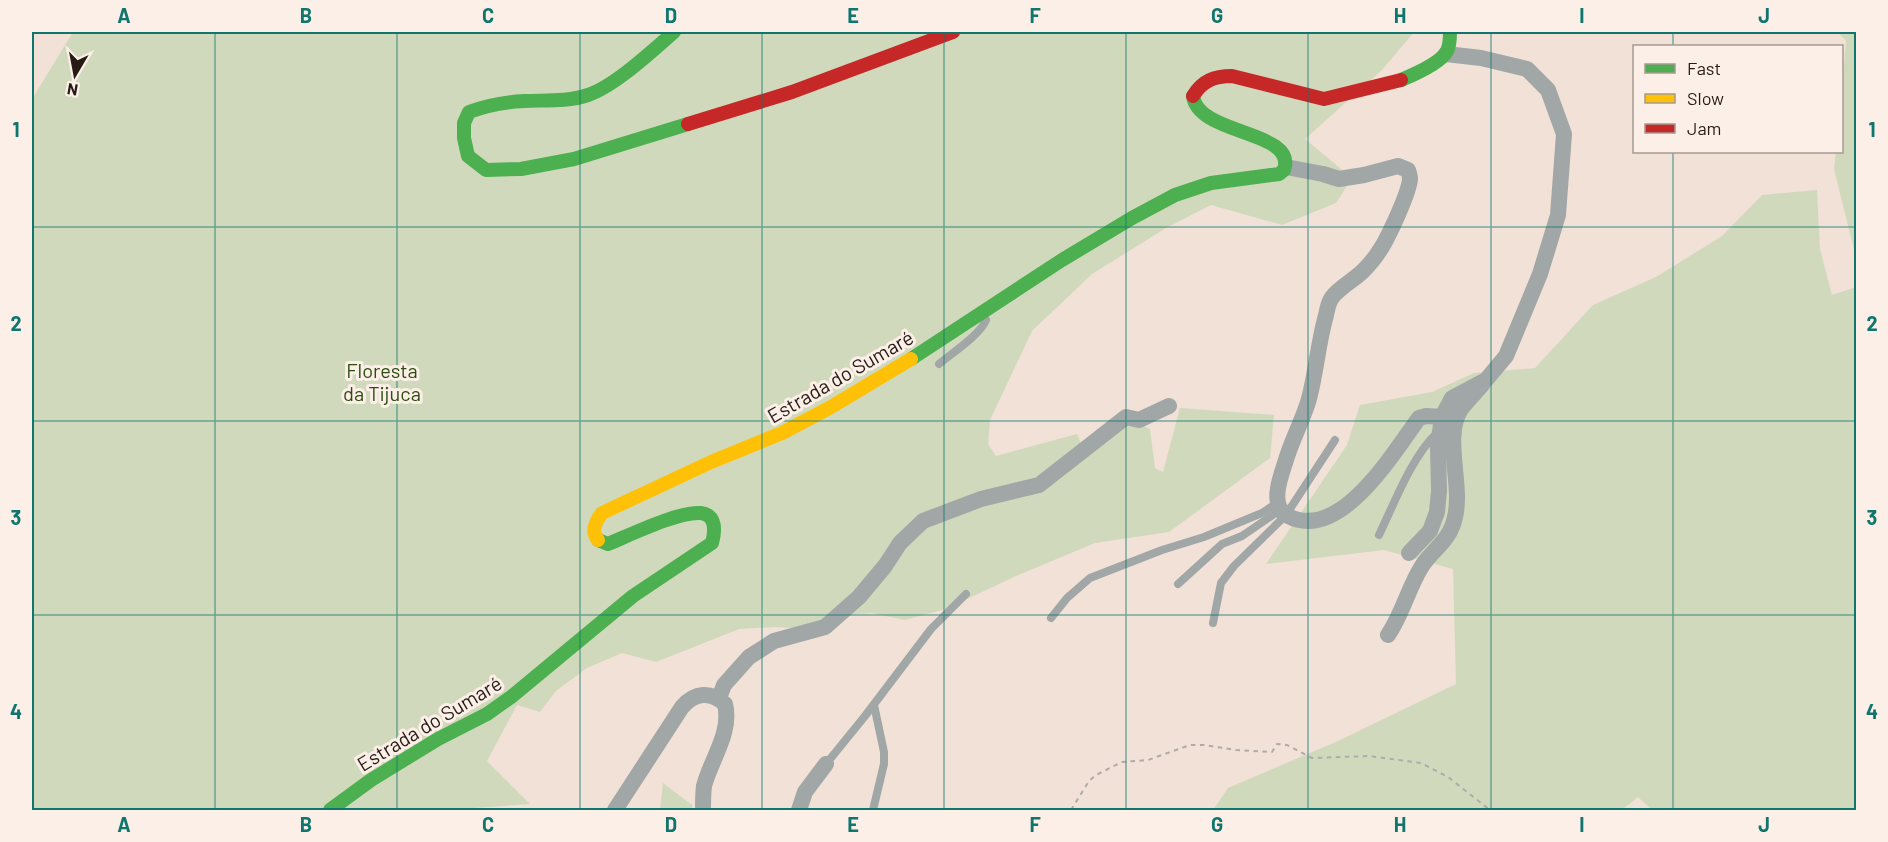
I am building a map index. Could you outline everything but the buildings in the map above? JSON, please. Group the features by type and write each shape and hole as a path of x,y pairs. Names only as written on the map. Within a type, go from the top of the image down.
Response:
{"street":[{"path":"674,32 617,79 589,95 554,101 521,101 469,112 464,123 464,138 468,156 486,170 521,169 574,159 792,92 953,32"},
{"path":"1441,424 1426,416 1419,418 1387,464 1355,498 1340,510 1321,519 1300,521 1281,509 1286,460 1308,399 1330,300 1361,273 1381,249 1398,213 1410,178 1408,170 1398,166 1364,176 1339,179 1286,167 1284,155 1273,144 1208,118 1195,108 1192,102 1195,91 1200,85 1221,75 1324,99 1393,83 1417,74 1446,54 1450,43 1450,32"},
{"path":"1388,635 1397,621 1423,564 1439,548 1455,520 1457,478 1454,450 1455,425 1461,410 1506,356 1540,274 1558,215 1564,134 1548,90 1527,69 1481,58 1446,54"},
{"name":"Estrada do Sumaré","path":"330,810 371,780 438,739 487,714 511,697 633,596 712,543 716,532 709,516 702,513 686,515 608,544 601,543 595,537 593,529 595,521 602,513 711,462 782,433 850,396 1062,260 1175,195 1211,183 1279,174 1284,172 1286,167"},
{"path":"1409,553 1430,531 1437,512 1438,447 1441,424 1452,398 1484,381"},
{"path":"719,698 724,685 749,657 774,641 825,627 859,597 885,566 900,543 922,521 981,499 1039,485 1126,417 1139,420 1169,406"},
{"path":"1430,531 1444,534 1455,520"},
{"path":"615,810 686,702 703,694 711,694 725,704 726,729 704,789 703,810"},
{"path":"799,810 805,792 826,764"}],"lane":[{"path":"939,364 984,325 987,310"},
{"path":"1379,535 1416,460 1441,424"},
{"path":"1213,623 1221,583 1335,440"},
{"path":"1178,584 1222,544 1242,536 1281,509"},
{"path":"1051,618 1067,598 1090,578 1162,550 1204,537 1262,513 1281,509"},
{"path":"826,764 931,629 966,594"},
{"path":"873,810 884,764 884,752 874,705"}],"path":[{"path":"1071,810 1089,781 1122,762 1156,757 1190,745 1272,752 1277,744 1287,745 1312,758 1369,756 1420,763 1448,777 1490,810"}],"green space":[{"name":"Floresta da Tijuca","path":"73,32 1414,32 1382,70 1305,139 1352,178 1336,203 1282,225 1211,205 1166,228 1092,274 1032,331 990,420 988,444 996,456 1077,434 1084,450 1128,418 1150,429 1155,468 1163,472 1180,408 1274,415 1270,458 1169,532 1095,543 1016,576 946,609 905,620 871,613 837,616 811,629 774,627 739,629 656,662 622,653 587,668 556,691 540,712 517,705 487,761 530,804 471,810 32,810 32,99"},
{"path":"1838,32 1856,32 1856,258 1834,169 1836,153 1843,153 1843,78 1846,41"},
{"path":"1817,190 1820,249 1832,295 1856,287 1856,810 1652,810 1638,797 1622,810 1213,810 1228,788 1338,741 1456,684 1453,569 1384,550 1266,564 1347,445 1360,405 1432,392 1474,373 1535,368 1593,305 1656,277 1722,236 1762,195"},
{"path":"663,783 692,805 693,810 660,810"}],"traffic: fast":[{"path":"674,32 621,76 588,95 564,100 510,102 469,112 464,123 464,138 468,156 486,170 521,169 574,159 688,124"},
{"path":"1401,80 1439,60 1449,46 1450,32"},
{"path":"911,359 1062,260 1175,195 1211,183 1279,174 1284,170 1284,157 1276,147 1211,119 1199,109 1193,96"},
{"path":"330,810 371,780 438,739 487,714 511,697 633,596 712,543 714,525 706,514 692,513 654,524 608,544 598,540"}],"traffic: slow":[{"path":"598,540 594,530 602,513 711,462 782,433 831,407 911,359"}],"traffic: jam":[{"path":"688,124 792,92 953,32"},
{"path":"1193,96 1205,83 1214,78 1226,76 1324,99 1401,80"}]}
